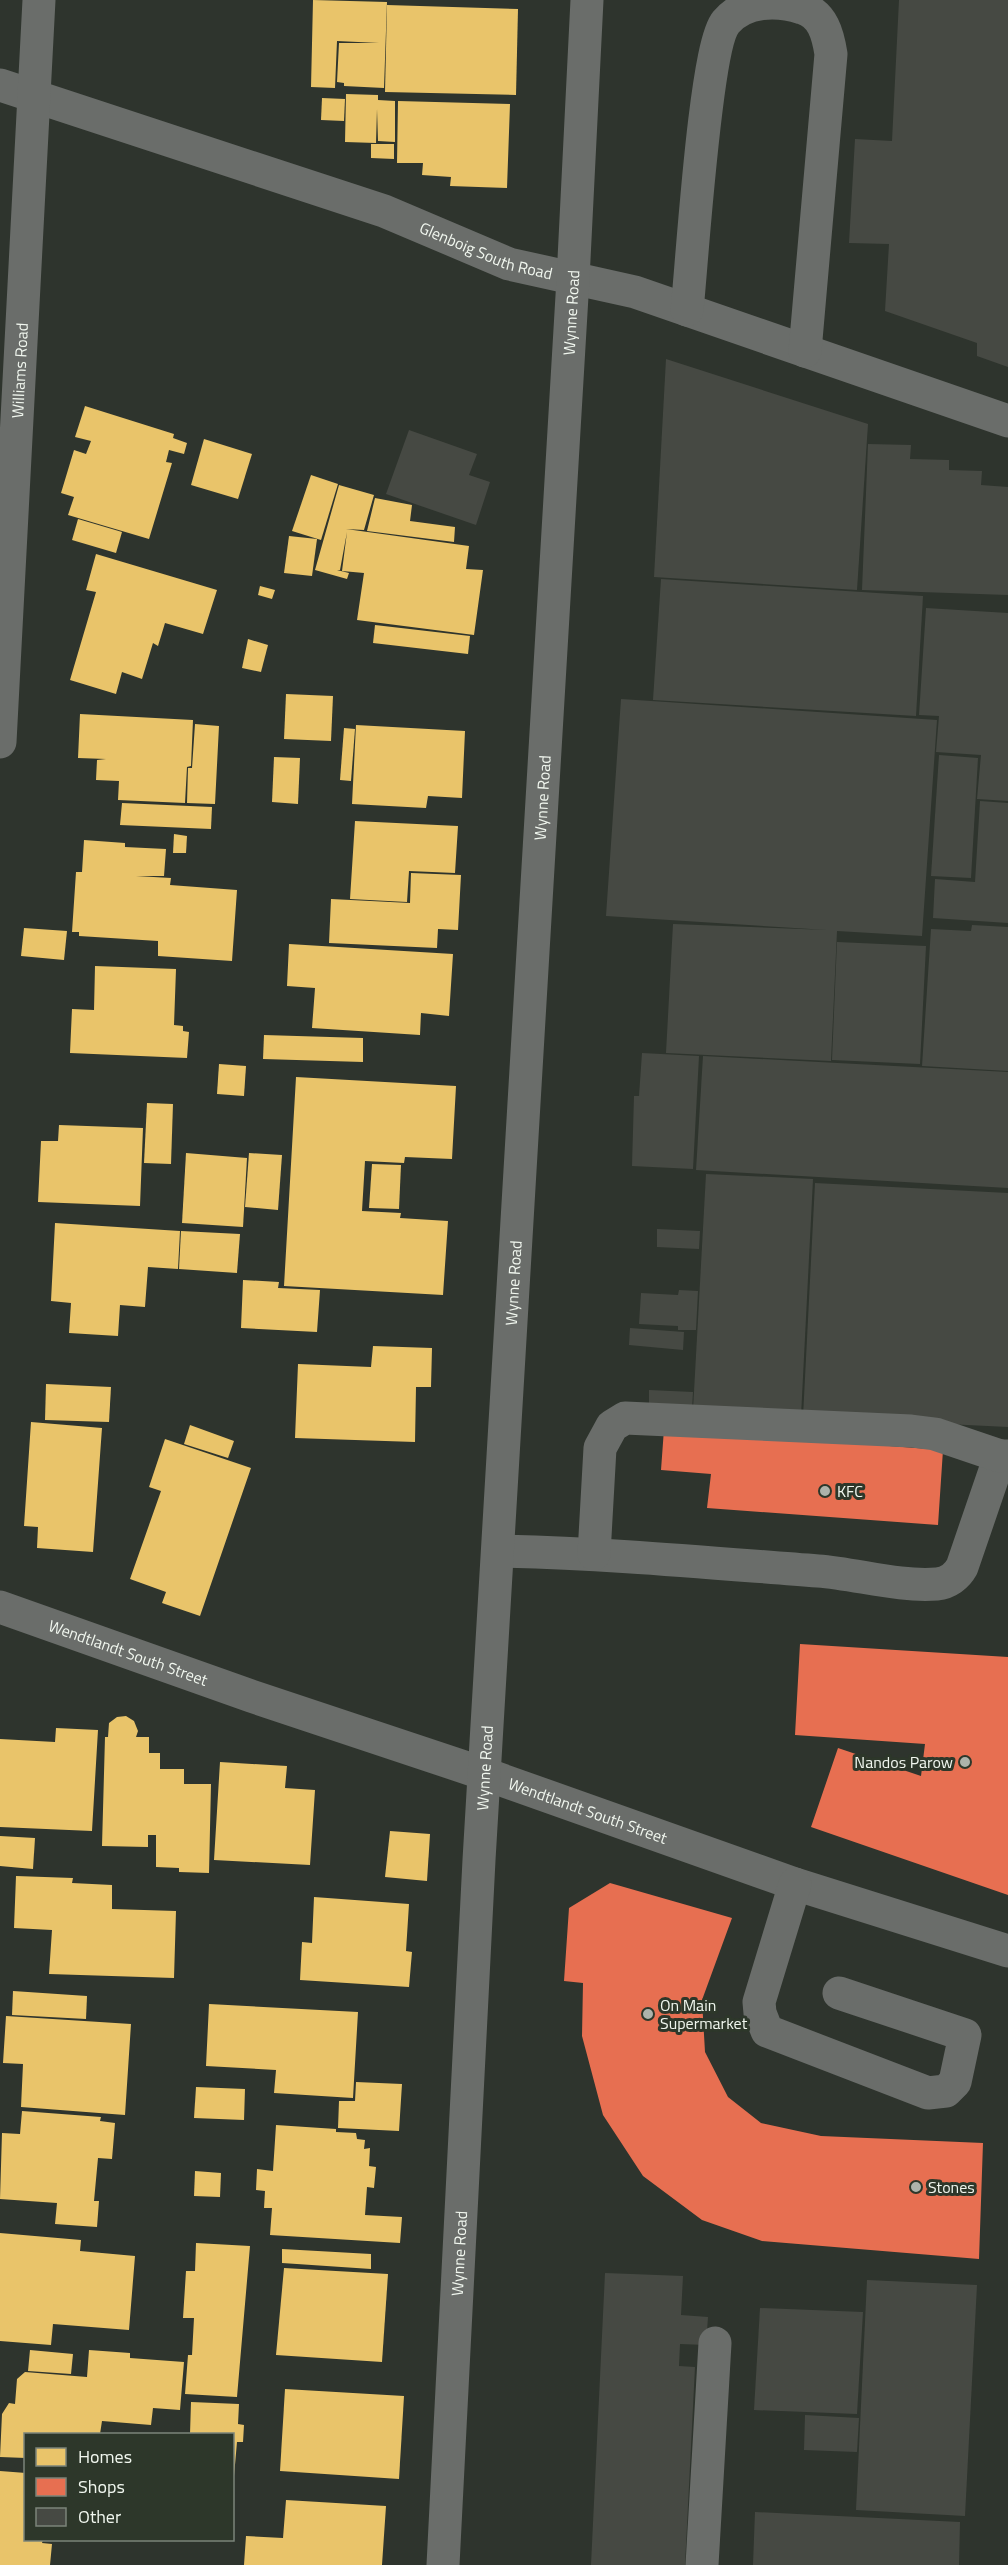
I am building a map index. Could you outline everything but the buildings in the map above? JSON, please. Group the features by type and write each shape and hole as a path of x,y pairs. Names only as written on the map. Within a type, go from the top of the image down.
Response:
{"street":[{"name":"Williams Road","path":"0,742 6,492 39,0"},
{"name":"Wynne Road","path":"443,2565 479,1860 573,279 587,0"},
{"path":"687,310 706,110 724,23 738,10 768,2 810,10 827,30 831,54 805,351"},
{"name":"Glenboig South Road","path":"0,85 384,211 509,264 635,292 1008,421"},
{"path":"498,1551 594,1554 837,1573 920,1584 944,1583 959,1573 1004,1456 935,1434 911,1431 625,1418 612,1426 600,1448 594,1554"},
{"name":"Wendtlandt South Street","path":"0,1607 250,1696 485,1774 795,1884 1008,1951"},
{"path":"795,1884 759,2002 760,2013 767,2031 928,2093 946,2091 955,2082 965,2035 839,1993"},
{"path":"702,2565 715,2343"}],"place":[{"name":"KFC","path":"825,1491"},
{"name":"Nandos Parow","path":"965,1762"},
{"name":"On Main Supermarket","path":"648,2014"},
{"name":"Stones","path":"916,2187"}]}
